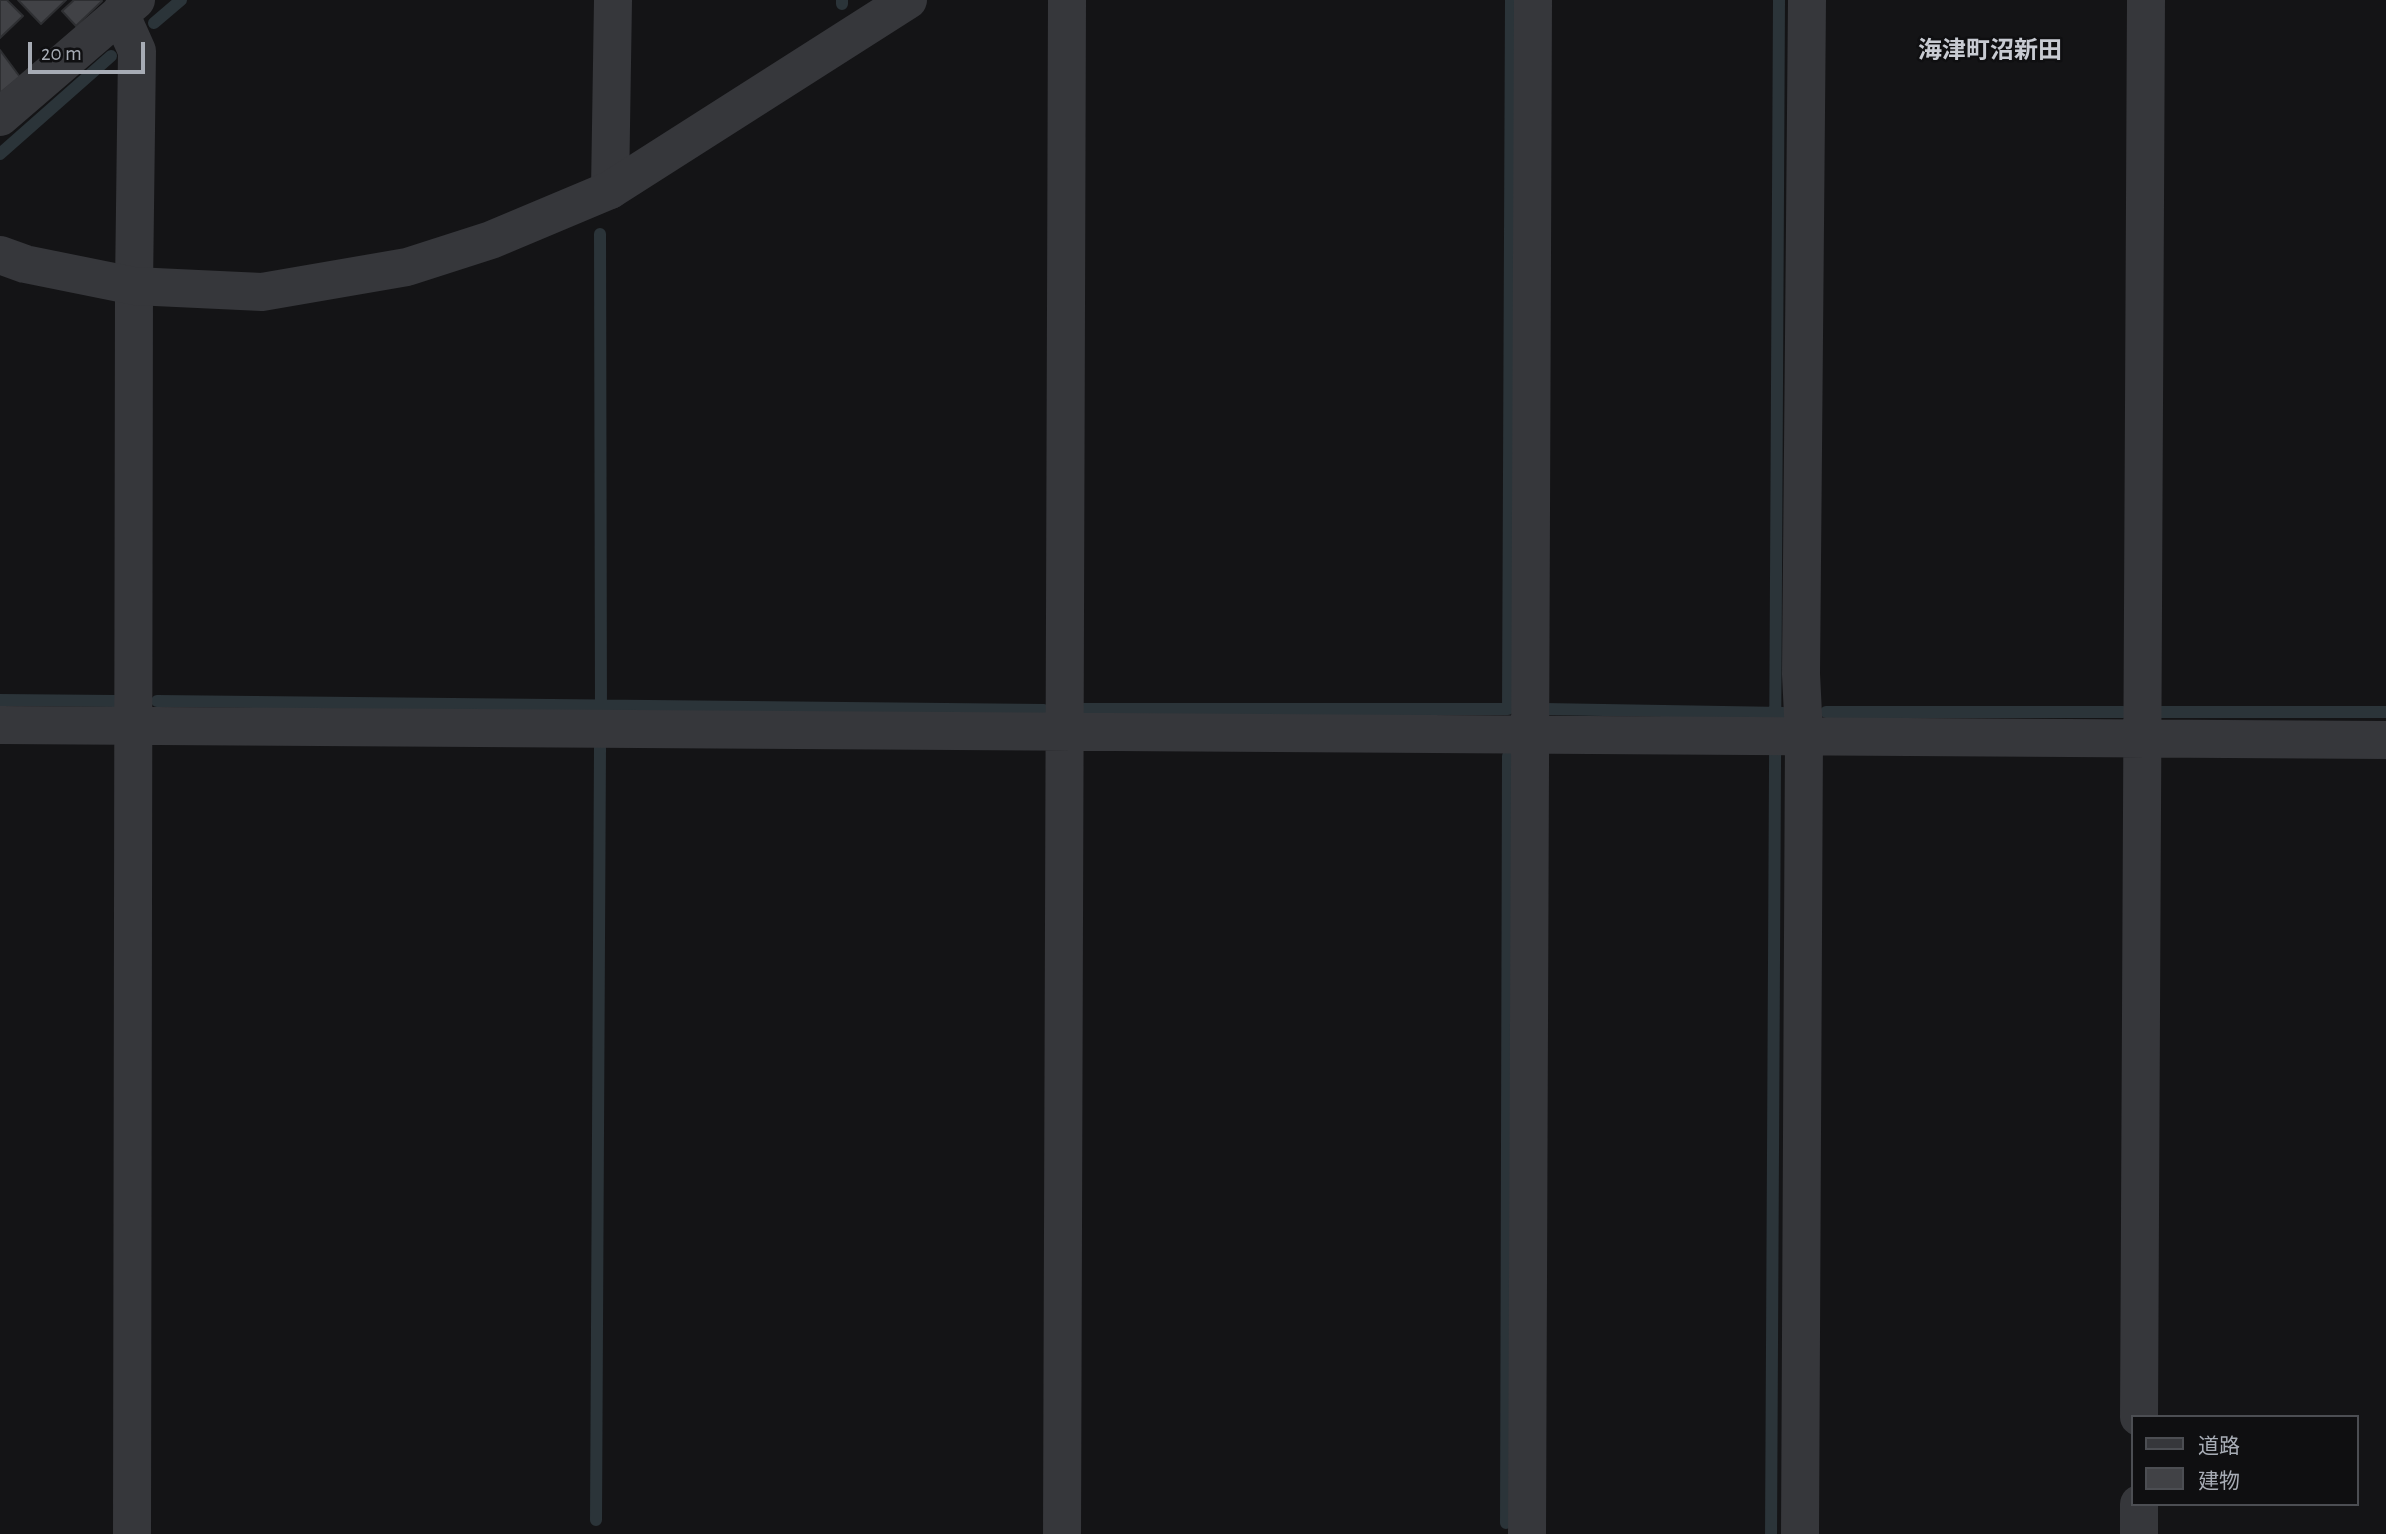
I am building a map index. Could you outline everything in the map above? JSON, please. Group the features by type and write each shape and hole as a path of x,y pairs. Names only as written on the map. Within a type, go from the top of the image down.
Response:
{"street":[{"path":"610,190 613,0"},
{"path":"0,255 25,264 134,286 262,292 407,267 491,240 610,190 908,0"},
{"path":"1062,1534 1067,0"},
{"path":"1527,1534 1533,0"},
{"path":"1800,1534 1787,735 1801,674 1807,0"},
{"path":"2140,1415 2146,0"},
{"path":"0,117 128,7 137,51 132,726 132,1534"},
{"path":"0,726 2386,740"},
{"path":"2139,1506 2139,1534"}],"building":[{"path":"0,0 7,0 23,16 0,38"},
{"path":"18,0 66,0 41,24"},
{"path":"74,0 102,1 76,26 62,11"},
{"path":"0,50 20,77 0,93"}],"waterway":[{"path":"154,23 181,0"},
{"path":"1081,709 1508,709 1511,0"},
{"path":"1771,1534 1779,0"},
{"path":"0,154 111,56"},
{"path":"600,234 601,713"},
{"path":"0,700 116,701"},
{"path":"157,701 1044,710"},
{"path":"1544,709 1783,713"},
{"path":"1826,712 2123,712"},
{"path":"2154,712 2386,712"},
{"path":"596,1520 600,747"},
{"path":"1506,1523 1508,756"}],"district":[{"name":"海津町沼新田","path":"1990,51"}]}
